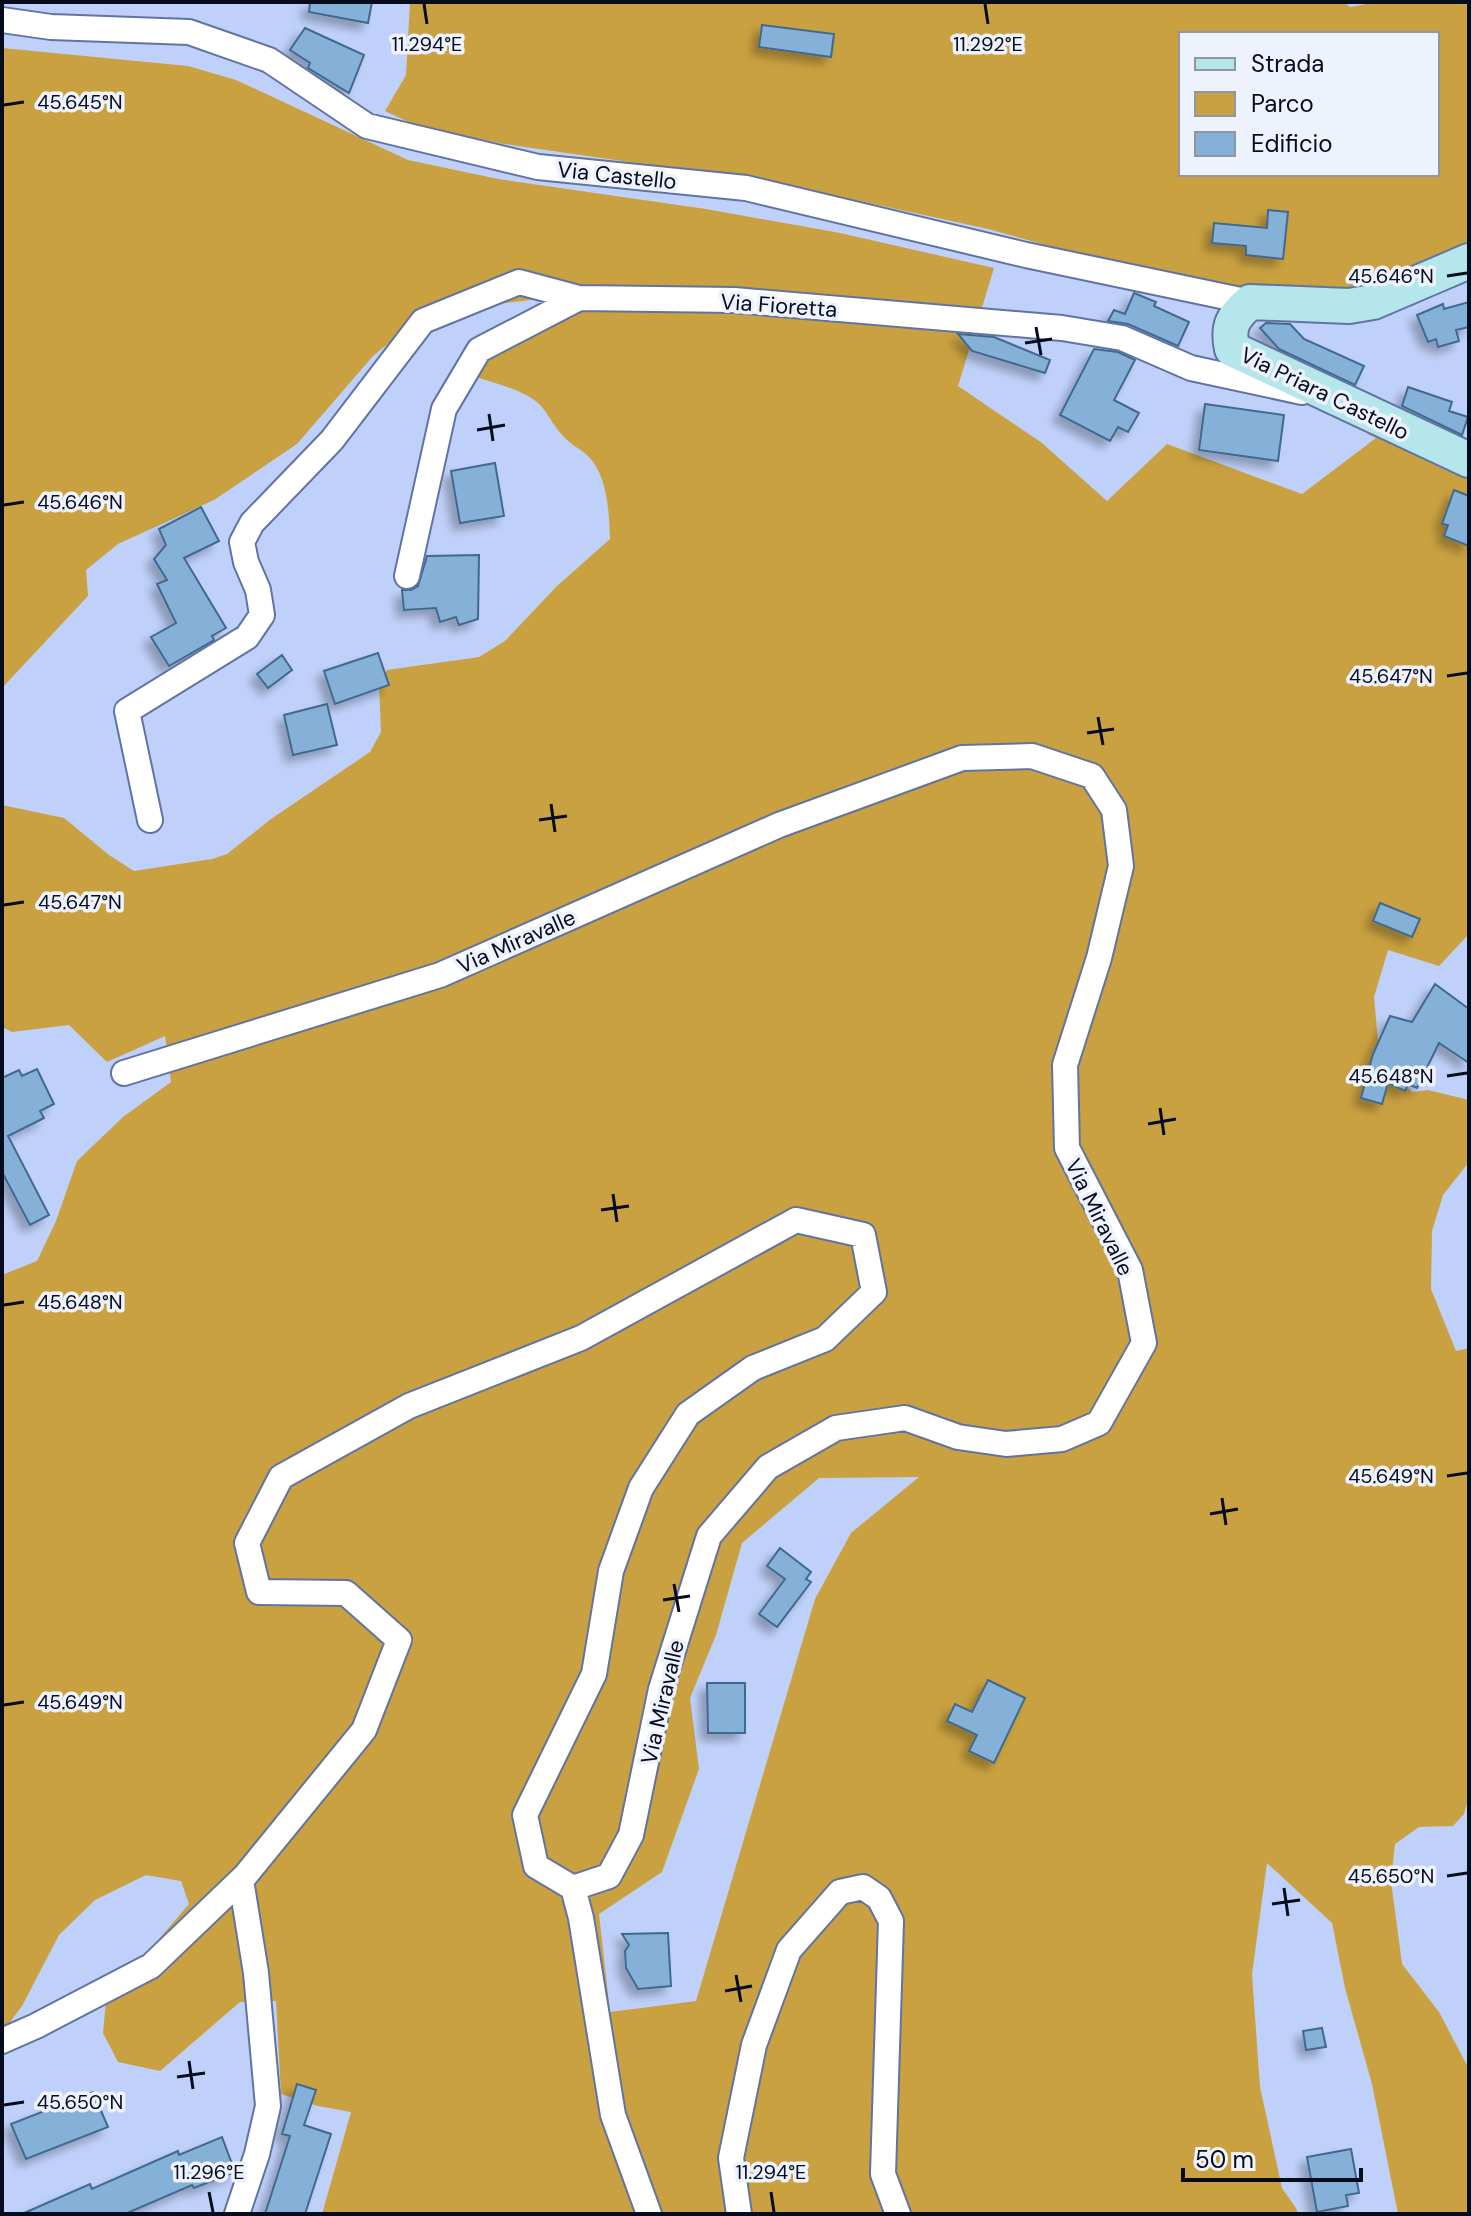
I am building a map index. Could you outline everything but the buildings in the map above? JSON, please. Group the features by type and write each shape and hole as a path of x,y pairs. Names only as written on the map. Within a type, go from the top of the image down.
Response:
{"street":[{"name":"Via Castello","path":"2,20 51,27 189,32 269,60 367,126 538,167 746,188 1026,255 1250,302"},
{"path":"1250,302 1349,306 1373,302 1469,261"},
{"path":"150,820 127,711 247,637 262,615 258,590 246,562 242,542 252,523 332,440 423,321 519,282 579,298"},
{"name":"Via Fioretta","path":"407,576 444,409 479,350 579,298 734,300 1062,328 1122,338 1191,368 1297,392 1320,392"},
{"name":"Via Priara Castello","path":"1250,302 1232,318 1229,334 1232,349 1469,460"},
{"name":"Via Miravalle","path":"124,1073 440,975 779,825 962,758 1032,756 1092,776 1114,810 1121,866 1099,958 1065,1065 1067,1148 1130,1270 1144,1343 1099,1423 1062,1439 1006,1444 958,1437 905,1418 836,1428 768,1467 709,1536 661,1689 631,1835 609,1876 573,1888"},
{"path":"2,2041 151,1966 241,1880 364,1730 399,1640 346,1593 259,1592 247,1543 281,1477 409,1406 581,1338 796,1220 863,1235 874,1292 825,1339 753,1368 688,1414 641,1488 611,1571 594,1674 525,1815 536,1866 573,1888 581,1918 613,2115 649,2214"},
{"path":"237,2214 257,2154 268,2106 256,1973 241,1880"},
{"path":"739,2214 731,2158 754,2045 789,1950 840,1892 863,1887 879,1898 891,1921 883,2174 898,2214"}],"green space":[{"path":"410,2 1344,2 1350,7 1377,2 1469,2 1469,253 1403,288 1219,293 988,229 846,198 712,174 504,144 417,126 385,111 406,75"},
{"path":"2,48 188,66 236,80 408,160 498,179 706,209 840,233 994,268 958,386 1042,443 1107,501 1167,444 1302,494 1376,438 1367,434 1412,440 1469,480 1469,934 1439,966 1388,950 1374,997 1380,1062 1412,1092 1428,1090 1469,1100 1469,1162 1443,1195 1432,1231 1431,1289 1456,1351 1469,1348 1469,1796 1464,1814 1453,1826 1419,1827 1395,1844 1391,1881 1402,1964 1439,2012 1469,2069 1469,2214 1398,2214 1372,2084 1345,1988 1332,1923 1267,1863 1252,1974 1260,2087 1282,2188 1298,2214 322,2214 351,2112 318,2106 281,2094 276,2001 240,2002 160,2071 118,2062 103,2033 106,2001 189,1904 181,1881 146,1875 95,1900 59,1935 22,2006 2,2033 2,1275 37,1261 56,1221 77,1161 123,1117 171,1082 165,1036 107,1062 69,1025 12,1032 2,1027 2,805 64,818 134,871 212,859 227,854 271,819 370,752 381,732 379,685 387,670 479,657 505,641 557,586 610,539 608,507 595,464 564,437 536,401 474,376 470,345 553,297 426,313 373,356 297,444 214,500 118,544 86,570 88,596 2,688","holes":["919,1477 851,1533 815,1599 696,2001 610,2012 599,1914 662,1872 699,1769 690,1698 716,1635 742,1543 819,1478"]}]}
